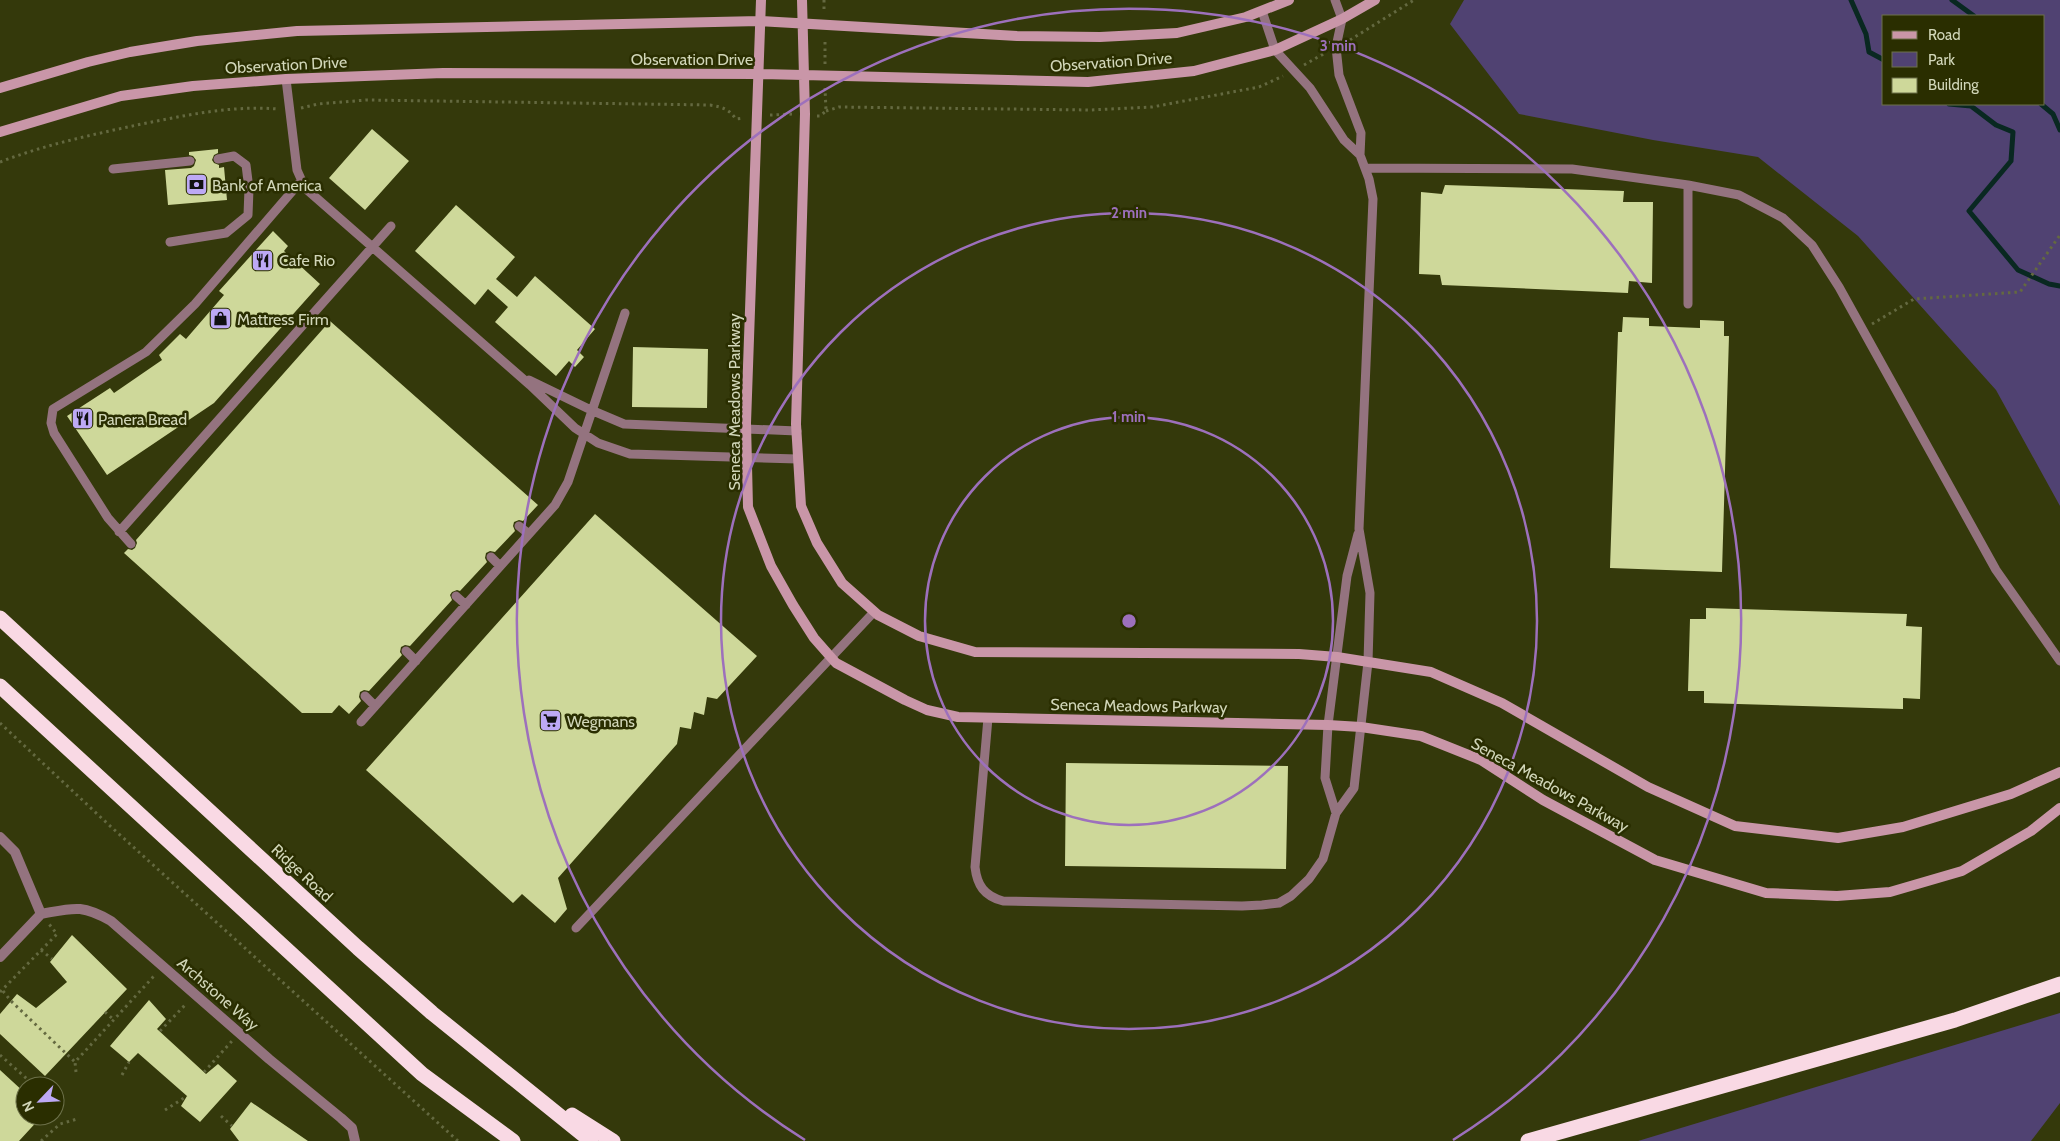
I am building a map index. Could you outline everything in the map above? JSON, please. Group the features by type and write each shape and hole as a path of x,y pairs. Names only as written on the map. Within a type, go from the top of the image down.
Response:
{"highway":[{"name":"Ridge Road","path":"0,618 358,948 432,1013 591,1141"},
{"path":"0,686 422,1074 514,1141"},
{"path":"1528,1141 1954,1020 2060,984"},
{"path":"508,1074 613,1141"}],"street":[{"name":"Seneca Meadows Parkway","path":"761,0 746,430 748,508 771,566 814,638 836,663 904,700 927,710 958,717 1328,725 1361,727 1421,736 1481,760 1543,800 1655,860 1766,893 1837,896 1890,892 1962,871 2031,831 2060,808"},
{"path":"802,0 805,114 796,431 801,506 816,542 842,583 874,612 919,636 975,652 1299,654 1337,657 1431,672 1502,703 1648,787 1736,826 1838,838 1904,827 2011,794 2060,772"},
{"name":"Observation Drive","path":"0,88 88,62 130,52 245,35 306,30 760,22 1017,36 1100,37 1177,33 1246,17 1289,0"},
{"name":"Observation Drive","path":"0,132 121,96 194,86 286,79 444,73 758,74 1088,82 1194,71 1275,50 1342,19 1375,0"},
{"path":"0,838 15,852 41,914 0,957"},
{"name":"Archstone Way","path":"41,914 74,908 92,910 111,921 352,1128 355,1141"}],"lane":[{"path":"1335,0 1342,19 1336,47 1339,75 1361,133 1360,155 1373,199 1359,528 1347,576 1328,725 1325,778 1336,813"},
{"path":"1262,11 1275,50 1310,88 1344,140 1360,155"},
{"path":"286,79 297,170 305,188 530,385 554,410 584,434 598,443 630,454 798,459"},
{"path":"170,242 226,233 248,215 250,189 246,165 234,156 218,159"},
{"path":"113,170 190,161"},
{"path":"1365,168 1572,169 1739,195 1783,218 1812,245 1839,287 1996,570 2060,661"},
{"path":"131,544 108,518 54,433 51,423 53,409 146,352 195,304 301,181"},
{"path":"1688,186 1688,304"},
{"path":"119,532 391,226"},
{"path":"361,722 555,505 568,482 624,313"},
{"path":"517,374 624,424 796,431"},
{"path":"519,526 529,534"},
{"path":"988,718 976,867 977,880 994,899 1003,901 1242,906 1279,902 1301,887 1322,859 1336,813 1354,788 1368,662 1370,593 1359,528"},
{"path":"491,558 500,566"},
{"path":"456,596 466,605"},
{"path":"576,928 874,612"},
{"path":"406,651 416,661"},
{"path":"365,696 376,706"}],"path":[{"path":"0,162 25,152 96,134 190,114 253,107 290,110 318,104 366,100 710,105 723,107 731,112 736,120 756,116 805,114 820,116 826,111 824,0"},
{"path":"1863,329 1914,299 2020,292 2060,235"},
{"path":"0,723 109,825 458,1141"},
{"path":"41,914 57,934 1,992 75,1062 76,1072"},
{"path":"42,950 52,959"},
{"path":"75,1062 164,966"},
{"path":"160,1031 196,994"},
{"path":"105,1012 114,1020"},
{"path":"204,1072 240,1033"},
{"path":"0,1055 24,1076"},
{"path":"122,1075 129,1062"},
{"path":"165,1110 187,1096"},
{"path":"221,1116 232,1126"},
{"path":"40,1141 60,1124 77,1119"}],"green space":[{"path":"1464,0 2060,0 2060,506 1996,390 1858,236 1758,157 1653,140 1519,114 1450,24"},
{"path":"2060,1013 2060,1103 2031,1141 1638,1141"}],"building":[{"path":"372,129 409,161 365,210 329,178"},
{"name":"Bank of America","path":"218,149 218,153 214,155 212,160 219,165 219,168 224,167 227,200 168,205 165,170 191,168 194,166 196,160 193,156 189,155 189,152"},
{"path":"1445,185 1624,191 1623,202 1653,202 1652,283 1629,281 1628,293 1442,285 1440,275 1419,274 1421,192 1442,194"},
{"path":"456,205 515,257 496,279 517,297 535,276 595,329 577,350 584,357 575,367 569,361 556,376 495,322 508,307 488,289 475,305 415,251"},
{"path":"273,231 288,246 284,251 320,284 214,403 107,475 67,416 110,388 114,393 162,360 159,355 180,334 186,339 224,295 219,291"},
{"path":"1623,317 1649,318 1649,326 1700,328 1700,320 1724,321 1724,336 1729,336 1722,572 1610,568 1618,332 1622,332"},
{"path":"330,321 538,505 523,521 514,522 515,531 495,552 490,551 486,553 485,558 487,562 460,591 452,592 450,595 452,600 410,646 405,645 401,647 400,652 402,655 369,691 364,690 360,692 359,697 361,701 349,714 339,705 332,713 302,713 124,553 128,549 132,550 135,548 136,540"},
{"path":"633,347 708,349 707,408 632,407"},
{"name":"Wegmans","path":"595,514 757,656 717,699 707,697 704,715 694,712 691,729 680,727 677,744 558,878 567,909 555,923 522,894 513,903 366,770"},
{"path":"1706,608 1907,614 1906,626 1922,627 1920,699 1903,698 1903,709 1704,703 1704,691 1688,691 1690,619 1706,619"},
{"path":"1066,763 1288,766 1286,869 1065,866"},
{"path":"72,935 127,989 45,1076 0,1034 0,1014 17,994 36,1008 67,982 50,962"},
{"path":"149,1000 166,1019 157,1029 206,1074 218,1064 237,1081 200,1122 181,1106 187,1096 138,1053 129,1062 110,1046"},
{"path":"0,1070 15,1084 15,1126 33,1126 19,1141 0,1141"},
{"path":"251,1102 308,1141 239,1141 230,1129"}],"waterway":[{"path":"1851,0 1866,34 1869,52 1882,59"},
{"path":"1952,0 1973,15"},
{"path":"1960,105 1971,106 1996,125 2013,132 2011,161 1969,211 2018,270 2049,284 2060,286"},
{"path":"2042,105 2053,114 2060,130"}],"place":[{"name":"Bank of America","path":"196,185"},
{"name":"Cafe Rio","path":"263,260"},
{"name":"Mattress Firm","path":"221,319"},
{"name":"Panera Bread","path":"82,419"},
{"name":"Wegmans","path":"551,721"}]}
